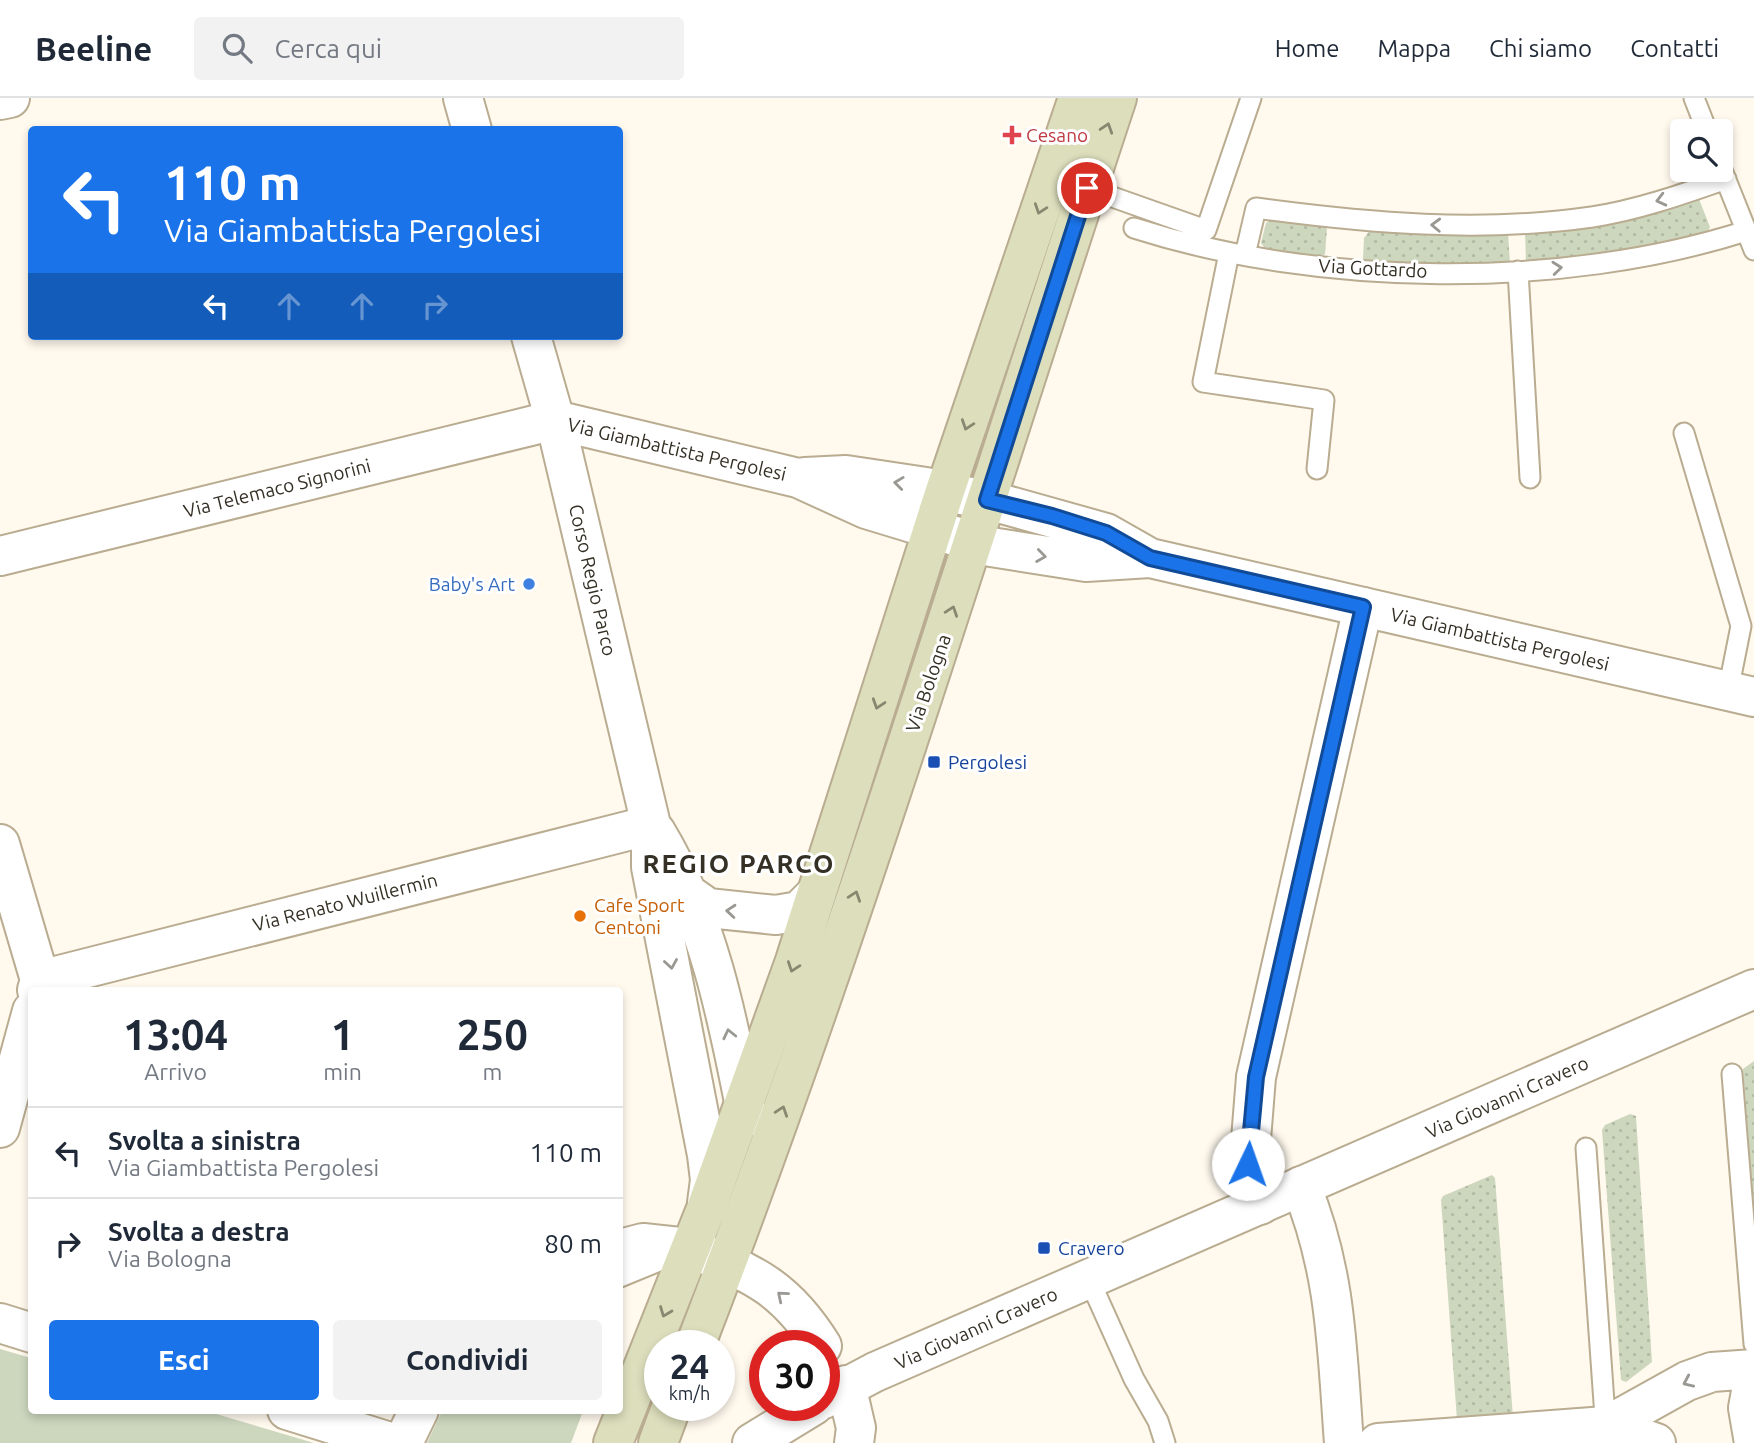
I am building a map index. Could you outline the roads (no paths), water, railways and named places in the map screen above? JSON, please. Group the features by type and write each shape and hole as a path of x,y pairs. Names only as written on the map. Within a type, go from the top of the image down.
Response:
{"main road":[{"name":"Via Bologna","path":"701,1330 751,1199 974,543 1117,98"},
{"path":"613,1443 706,1209 816,894 1072,104"},
{"path":"657,1443 666,1421"}],"street":[{"path":"0,100 10,98"},
{"path":"463,98 471,126"},
{"name":"Corso Regio Parco","path":"532,340 555,420 651,825 651,867 707,1155 710,1180 706,1209"},
{"name":"Via Giambattista Pergolesi","path":"555,420 798,478 842,500 974,543 1086,562 1150,558 1741,694"},
{"name":"Via Telemaco Signorini","path":"0,556 555,420"},
{"name":"Via Giambattista Pergolesi","path":"798,478 846,475 987,500 1106,533 1150,558"},
{"path":"1260,1205 1248,1164 1256,1077 1363,607"},
{"name":"Corso Regio Parco","path":"651,825 678,870 711,961 744,1100 754,1166 751,1199"},
{"name":"Via Renato Wuillermin","path":"61,987 651,825"},
{"path":"0,844 34,987"},
{"path":"688,894 708,908 786,915 808,905 816,894"},
{"name":"Via Giovanni Cravero","path":"840,1390 1754,989"},
{"path":"0,1128 28,1024"},
{"path":"1301,1186 1326,1259 1332,1290 1344,1443"},
{"path":"623,1248 643,1243 690,1248 778,1291 802,1314 812,1330"},
{"path":"0,1323 28,1332"},
{"path":"1606,1435 1687,1381 1712,1372 1754,1370"},
{"path":"1754,1375 1748,1408 1754,1443"},
{"path":"840,1401 856,1429 855,1443"},
{"path":"300,1414 393,1443"},
{"path":"403,1443 417,1414"},
{"path":"752,1443 788,1421"},
{"path":"1378,1443 1606,1435 1656,1443"}],"lane":[{"path":"1087,188 1206,230 1251,98"},
{"path":"1694,98 1702,119"},
{"path":"1317,469 1324,400 1203,382 1237,254 1256,208 1390,223 1512,224 1594,216 1670,198 1703,182"},
{"path":"1728,182 1747,219 1754,250"},
{"name":"Via Gottardo","path":"1134,228 1237,254 1379,271 1518,271 1555,269 1669,251 1747,219"},
{"path":"1518,271 1530,478"},
{"name":"Via Giambattista Pergolesi","path":"1684,433 1741,626 1741,694"},
{"path":"1732,1074 1754,1344"},
{"path":"1586,1149 1606,1435"},
{"path":"623,1276 690,1248"},
{"path":"1089,1279 1134,1379 1158,1421 1165,1443"}],"place":[{"name":"Cesano","path":"1012,135"},
{"name":"Baby's Art","path":"529,584"},
{"name":"Pergolesi","path":"934,762"},
{"name":"Cafe Sport Centoni","path":"580,916"},
{"name":"Cravero","path":"1044,1248"}],"district":[{"name":"REGIO PARCO","path":"739,863"}]}
